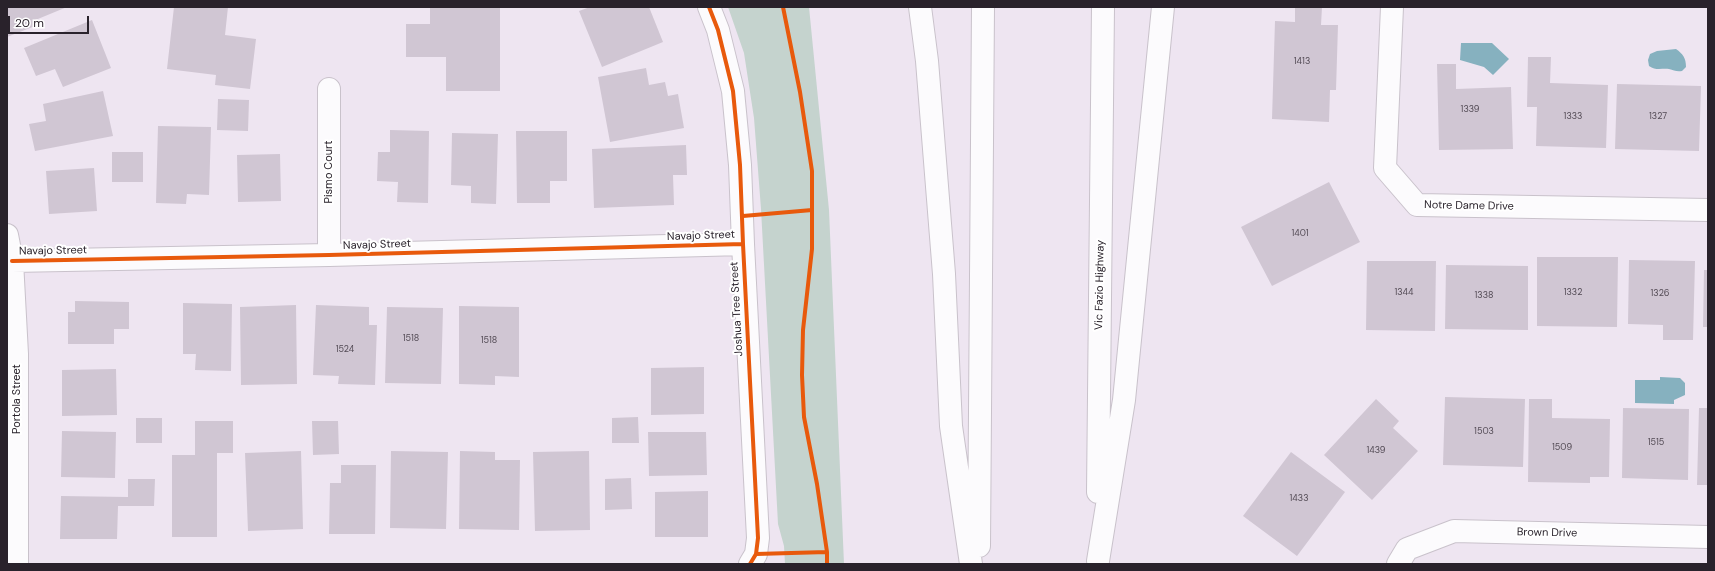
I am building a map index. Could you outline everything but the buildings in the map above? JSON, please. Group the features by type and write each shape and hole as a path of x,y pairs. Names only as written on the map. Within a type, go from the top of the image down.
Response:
{"main road":[{"name":"Joshua Tree Street","path":"709,7 718,30 733,91 740,165 742,244 758,538 756,554 750,564"},
{"path":"920,7 928,61 944,274 951,426 971,564"},
{"path":"979,564 983,7"},
{"name":"Vic Fazio Highway","path":"1098,563 1103,7"},
{"path":"1098,563 1124,400 1164,7"},
{"name":"Notre Dame Drive","path":"1392,7 1385,168 1417,206 1708,210"},
{"name":"Pismo Court","path":"329,89 329,255"},
{"name":"Portola Street","path":"7,235 12,260 17,354 17,564"},
{"name":"Navajo Street","path":"12,260 329,255 742,244"},
{"name":"Brown Drive","path":"1398,564 1407,549 1454,531 1708,537"}],"shaded area":[{"path":"728,7 809,7 829,210 844,564 785,564 784,546 778,524 761,209 754,118 744,53"}],"water":[{"path":"1461,43 1492,43 1509,59 1493,75 1484,67 1460,60"},
{"path":"1676,49 1685,59 1686,67 1682,71 1657,69 1649,66 1648,60 1650,54 1657,51"},
{"path":"1660,377 1680,378 1685,383 1685,395 1674,400 1674,404 1635,403 1635,380 1660,380"}],"cycle path":[{"path":"709,7 718,30 733,91 740,165 758,538 756,554 750,564"},
{"path":"783,7 800,92 812,171 812,249 803,330 802,375 804,417 817,484 827,552 827,564"},
{"path":"743,216 812,210"},
{"path":"12,261 329,255 743,244"},
{"path":"756,554 827,552"}]}
